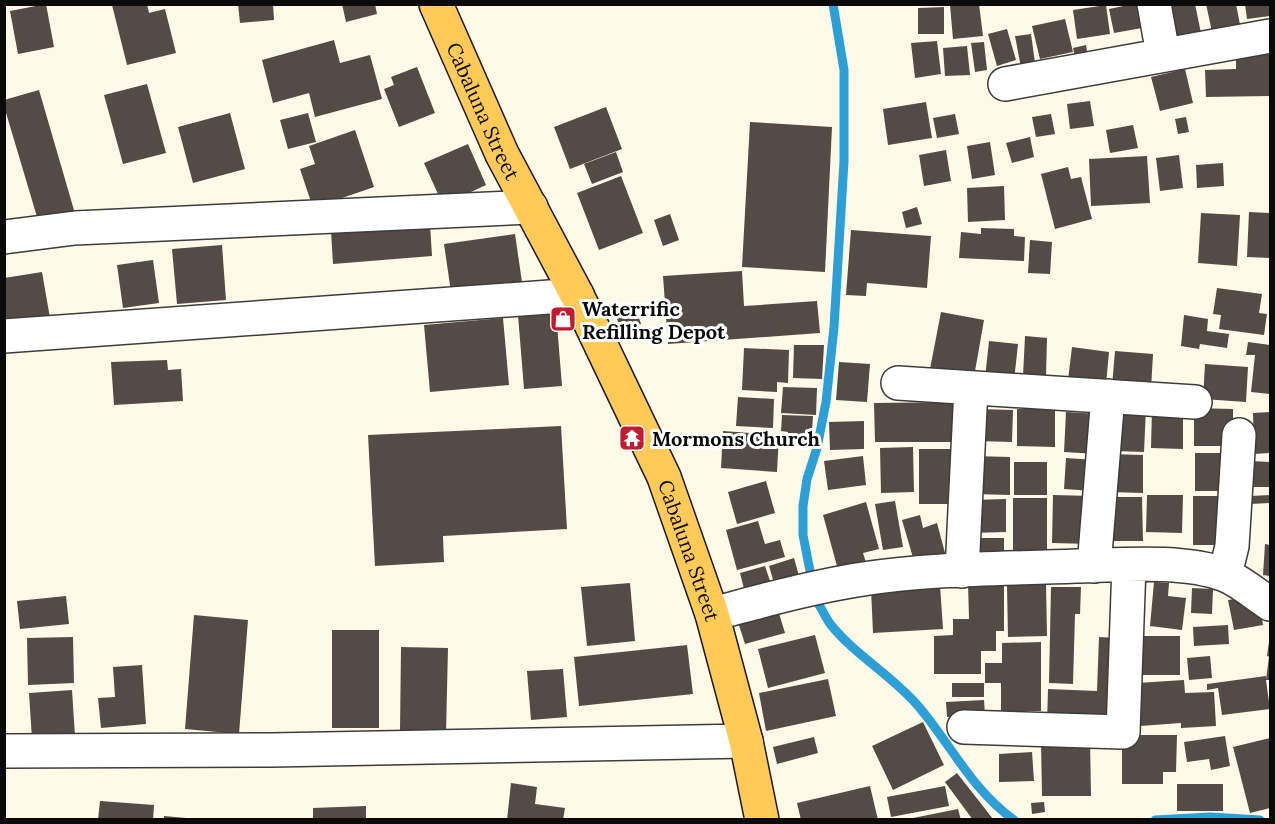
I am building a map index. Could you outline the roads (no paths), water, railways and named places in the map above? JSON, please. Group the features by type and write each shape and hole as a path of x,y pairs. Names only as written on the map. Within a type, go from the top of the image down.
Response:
{"main road":[{"name":"Cabaluna Street","path":"436,4 502,154 577,295 664,477 712,614 746,741 762,819"}],"street":[{"path":"1154,4 1163,54"},
{"path":"1005,84 1270,36"},
{"path":"4,237 75,228 531,207"},
{"path":"4,336 577,295"},
{"path":"898,383 1195,402"},
{"path":"962,571 972,387"},
{"path":"1094,566 1108,396"},
{"path":"1226,575 1232,546 1239,435"},
{"path":"712,614 805,590 905,574 1129,565 1197,568 1226,575 1270,604"},
{"path":"964,727 1123,732 1129,565"},
{"path":"4,751 273,750 746,741"}],"waterway":[{"path":"810,571 803,535 803,506 807,479 817,448 826,402 834,327 844,161 844,70 833,4"},
{"path":"819,605 829,623 841,636 898,685 919,707 974,781 999,808 1014,820"},
{"path":"1155,820 1210,817 1260,820"}],"place":[{"name":"Waterrific Refilling Depot","path":"563,319"},
{"name":"Mormons Church","path":"632,438"}]}
